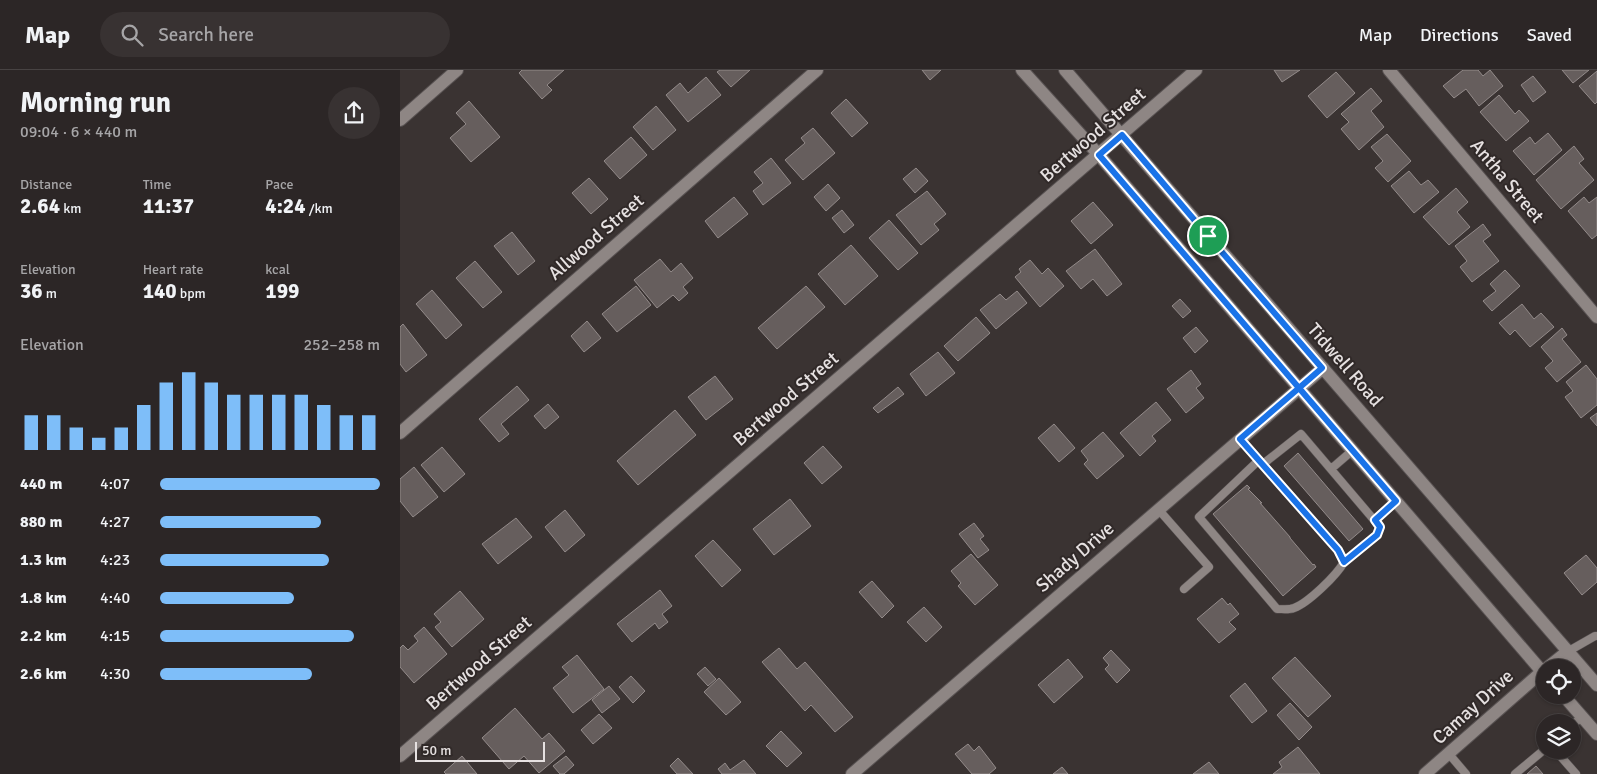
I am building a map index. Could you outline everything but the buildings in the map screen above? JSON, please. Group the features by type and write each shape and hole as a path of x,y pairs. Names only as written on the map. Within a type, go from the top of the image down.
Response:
{"street":[{"path":"400,120 457,70"},
{"name":"Allwood Street","path":"400,433 817,70"},
{"path":"1022,70 1099,155 1536,661"},
{"name":"Tidwell Road","path":"1065,70 1597,685"},
{"name":"Bertwood Street","path":"400,756 1196,70"},
{"name":"Antha Street","path":"1389,70 1597,317"},
{"name":"Shady Drive","path":"852,774 1322,368"},
{"name":"Camay Drive","path":"1560,659 1568,652"},
{"name":"Camay Drive","path":"1428,773 1536,679"},
{"path":"1581,724 1597,734"}],"lane":[{"path":"1301,434 1380,527 1377,535 1344,562 1339,571 1304,603 1292,609 1278,609 1199,517 1261,462 1301,434"},
{"path":"1240,439 1338,550 1344,562"},
{"path":"1331,469 1353,450"},
{"path":"1375,520 1396,501"},
{"path":"1158,510 1209,567 1184,588"},
{"path":"1568,652 1597,636"},
{"path":"1448,754 1466,774"},
{"path":"1515,774 1536,756"},
{"path":"1563,759 1576,774"}],"route":[{"path":"1208,236 1122,135 1099,155 1299,388 1240,439 1338,550 1344,562 1377,535 1380,527 1375,520 1396,501 1299,388 1322,368 1208,236"}]}
